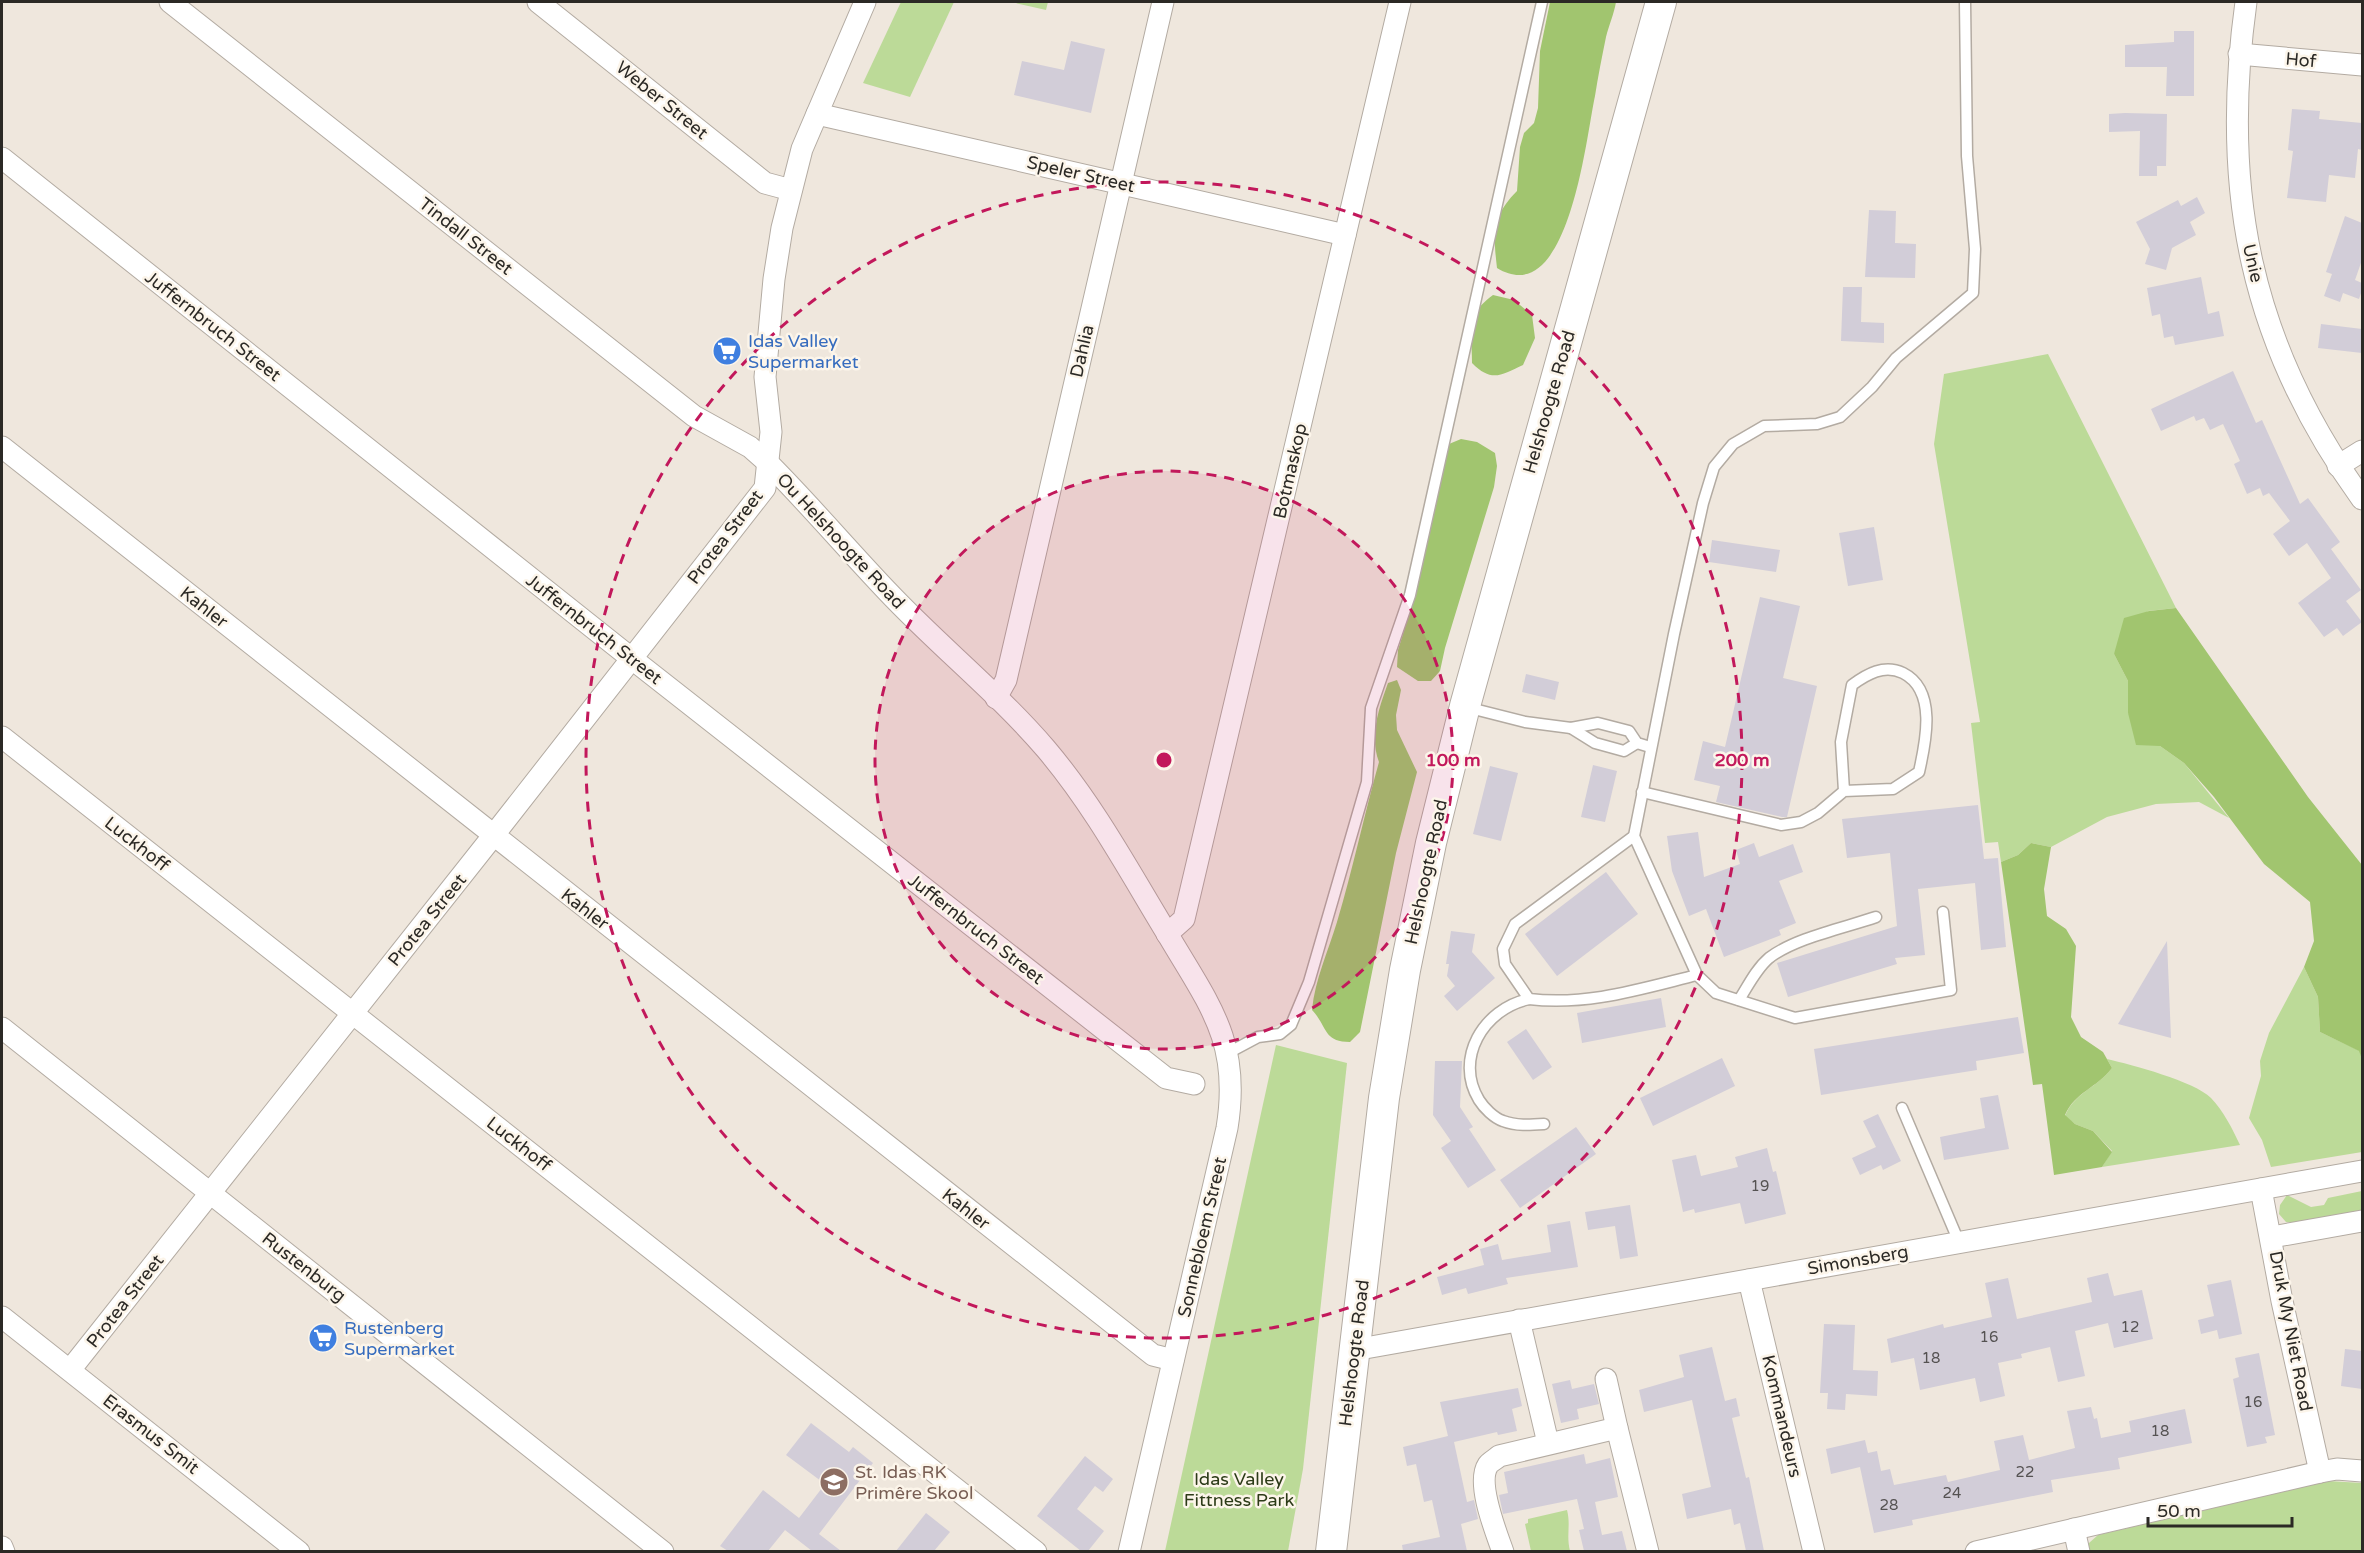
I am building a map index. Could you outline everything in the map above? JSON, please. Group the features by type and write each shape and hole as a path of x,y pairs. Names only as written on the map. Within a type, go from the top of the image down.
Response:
{"main road":[{"name":"Helshoogte Road","path":"1338,1543 1337,1502 1384,1098 1405,970 1431,843 1465,706 1661,2"}],"street":[{"name":"Tindall Street","path":"170,2 694,416 750,447 768,462"},
{"name":"Weber Street","path":"538,2 765,183 791,189"},
{"name":"Ou Helshoogte Road","path":"865,2 817,114 791,189 774,279 765,377 771,432 768,462 889,593 1045,748 1082,794 1120,852 1167,934"},
{"name":"Dahlia","path":"996,698 1006,680 1163,2"},
{"name":"Botmaskop","path":"1167,934 1184,919 1400,2"},
{"name":"Unie","path":"2246,2 2239,54 2236,158 2252,266 2269,322 2294,386 2338,466 2362,500"},
{"name":"Hof","path":"2239,54 2362,65"},
{"name":"Speler Street","path":"817,114 1345,235"},
{"name":"Juffernbruch Street","path":"2,158 631,658 1166,1078 1194,1084"},
{"name":"Kahler","path":"2,447 1153,1355 1173,1360"},
{"path":"2338,466 2362,451"},
{"name":"Protea Street","path":"70,1370 494,836 765,488 768,462"},
{"name":"Luckhoff","path":"2,737 1036,1551"},
{"name":"Sonnebloem Street","path":"1129,1551 1227,1128 1232,1095 1228,1053 1223,1036 1200,987 1167,934"},
{"name":"Rustenburg","path":"2,1028 663,1551"},
{"name":"Simonsberg","path":"1354,1350 2362,1171"},
{"name":"Druk My Niet Road","path":"2261,1189 2282,1301 2320,1472"},
{"path":"2272,1238 2362,1221"},
{"name":"Kommandeurs","path":"1749,1280 1814,1551"},
{"name":"Erasmus Smit","path":"2,1317 299,1551"},
{"path":"1519,1320 1548,1443"},
{"path":"1605,1379 1648,1551"},
{"path":"1503,1551 1483,1477 1499,1456 1617,1428"},
{"path":"1976,1551 2320,1472 2362,1471"},
{"path":"2074,1529 2079,1551"},
{"path":"2,1546 4,1551"}],"lane":[{"path":"1228,1053 1258,1037 1280,1034 1291,1024 1310,982 1367,782 1371,708 1410,596 1542,2"},
{"path":"1943,912 1951,990 1795,1018 1716,993 1696,975 1634,836 1650,747 1703,503 1714,467 1733,444 1764,426 1817,424 1840,417 1872,387 1896,358 1973,293 1975,249 1967,156 1965,2"},
{"path":"1642,792 1781,825 1801,822 1818,813 1844,791 1893,789 1919,771 1927,739 1925,702 1914,678 1893,668 1868,673 1852,685 1841,742 1844,791"},
{"path":"1465,706 1525,722 1571,728 1598,723 1629,731 1637,743 1650,747"},
{"path":"1571,728 1594,743 1624,750 1637,743"},
{"path":"1529,999 1506,964 1503,950 1515,924 1634,836"},
{"path":"1739,1000 1759,969 1770,958 1796,944 1876,917"},
{"path":"1544,1124 1519,1125 1500,1120 1483,1106 1470,1086 1469,1058 1472,1045 1479,1033 1505,1008 1529,999 1559,1003 1593,1000 1696,975"},
{"path":"1902,1108 1959,1242"}],"green space":[{"path":"901,2 954,2 910,97 863,83"},
{"path":"1011,2 1048,2 1046,10"},
{"path":"1550,2 1616,2 1606,37 1586,146 1570,214 1557,244 1541,265 1522,275 1497,268 1495,235 1503,209 1517,191 1520,147 1524,133 1534,123 1538,108 1540,51"},
{"path":"1493,295 1514,300 1532,315 1535,338 1523,365 1497,375 1485,373 1472,363 1471,333 1474,317 1484,302"},
{"path":"2048,354 2176,608 2148,611 2114,654 2128,681 2128,713 2160,746 2184,763 2229,818 2199,802 2156,804 2107,817 2051,847 2031,843 2018,855 2001,862 1998,842 1985,843 1971,723 1980,722 1934,444 1944,374"},
{"path":"1461,439 1477,442 1495,453 1497,466 1494,487 1440,671 1431,681 1418,681 1397,667 1398,650 1412,605 1449,444"},
{"path":"2176,608 2308,797 2362,865 2362,1059 2359,1051 2320,1032 2318,997 2304,967 2314,941 2310,902 2264,864 2214,797 2184,763 2160,746 2136,745 2128,713 2128,681 2114,654 2124,618 2149,611"},
{"path":"1397,680 1401,690 1396,715 1397,730 1417,772 1396,853 1360,1032 1350,1042 1341,1041 1330,1036 1312,1010 1319,976 1343,902 1379,762 1375,732 1379,712 1388,683"},
{"path":"2031,843 2051,847 2044,889 2047,916 2066,929 2076,946 2071,1017 2081,1037 2103,1052 2112,1068 2100,1081 2074,1101 2065,1115 2075,1124 2093,1131 2112,1152 2102,1167 2054,1175 2042,1084 2033,1085 2001,862 2018,855"},
{"path":"2304,967 2318,997 2320,1032 2360,1051 2362,1059 2362,1152 2271,1167 2262,1140 2249,1118 2261,1076 2260,1061 2269,1033"},
{"name":"Idas Valley Fittness Park","path":"1276,1045 1347,1063 1303,1469 1288,1551 1165,1551"},
{"path":"2107,1059 2162,1074 2203,1092 2220,1109 2240,1145 2102,1167 2112,1151 2093,1131 2075,1124 2065,1116 2074,1101 2100,1081 2112,1068"},
{"path":"2362,1191 2362,1210 2297,1223 2286,1222 2279,1214 2280,1205 2287,1195 2311,1207 2324,1205 2328,1198"},
{"path":"2328,1481 2362,1483 2362,1551 2088,1552 2089,1543 2098,1535"},
{"path":"1567,1510 1570,1551 1531,1551 1525,1524 1528,1523 1528,1519"}],"building":[{"path":"2174,31 2194,31 2194,96 2166,96 2167,67 2125,67 2125,45 2174,42"},
{"path":"1071,41 1105,49 1091,113 1014,95 1022,61 1064,70"},
{"path":"2292,109 2320,111 2319,119 2362,123 2362,150 2358,149 2355,178 2329,175 2326,202 2287,198 2293,151 2288,150"},
{"path":"2109,114 2167,114 2166,166 2157,166 2157,176 2139,176 2140,131 2109,132"},
{"path":"2197,197 2205,213 2190,222 2196,235 2172,248 2166,270 2145,264 2150,249 2136,222 2178,200 2181,206"},
{"path":"1869,210 1896,211 1895,243 1916,244 1915,278 1865,277"},
{"path":"2345,216 2362,223 2362,260 2355,280 2362,283 2362,290 2359,299 2343,293 2340,302 2324,296 2332,274 2326,272"},
{"path":"2201,277 2208,314 2219,311 2224,336 2175,345 2173,336 2164,338 2160,314 2152,316 2147,288"},
{"path":"1843,287 1862,287 1861,322 1884,323 1884,343 1841,341"},
{"path":"2321,324 2362,329 2362,353 2318,348"},
{"path":"2233,371 2256,423 2262,420 2300,504 2308,498 2340,542 2331,549 2361,590 2346,601 2362,622 2343,636 2337,628 2324,637 2298,603 2331,578 2307,543 2289,556 2273,534 2290,521 2269,493 2263,496 2260,488 2247,494 2234,464 2240,461 2223,424 2210,430 2204,418 2196,421 2194,416 2161,431 2151,409"},
{"path":"1874,527 1883,580 1848,586 1839,533"},
{"path":"1712,540 1780,550 1776,572 1709,562"},
{"path":"1760,597 1800,606 1783,678 1817,686 1787,817 1716,802 1720,786 1694,780 1703,741 1725,747"},
{"path":"1526,674 1559,682 1555,700 1522,692"},
{"path":"1593,765 1617,771 1605,822 1581,817"},
{"path":"1490,766 1518,773 1501,841 1473,834"},
{"path":"1978,805 1984,859 1998,858 2006,947 1981,950 1975,883 1918,889 1925,955 1895,958 1897,964 1788,997 1777,963 1897,926 1890,853 1847,858 1842,819"},
{"path":"1698,832 1704,877 1740,864 1736,850 1754,843 1759,857 1793,844 1803,872 1779,881 1796,923 1779,930 1781,935 1724,957 1706,909 1689,916 1672,871 1667,836"},
{"path":"1606,872 1638,914 1557,976 1525,934"},
{"path":"1451,931 1475,934 1472,952 1495,978 1457,1011 1444,996 1455,986 1447,976 1449,964 1446,964"},
{"path":"2167,941 2171,1038 2118,1024"},
{"path":"1661,998 1666,1027 1582,1043 1577,1013"},
{"path":"2018,1017 2024,1053 1976,1061 1977,1070 1821,1095 1814,1049"},
{"path":"1526,1029 1552,1067 1533,1080 1507,1042"},
{"path":"1722,1058 1735,1086 1653,1126 1640,1098"},
{"path":"1435,1061 1462,1061 1460,1107 1473,1127 1469,1129 1496,1170 1468,1188 1441,1148 1451,1141 1433,1115"},
{"path":"1998,1095 2009,1149 1944,1160 1940,1137 1985,1128 1980,1098"},
{"path":"1878,1114 1901,1161 1883,1170 1881,1165 1860,1175 1852,1158 1876,1147 1863,1121"},
{"path":"1576,1127 1596,1154 1520,1208 1500,1180"},
{"path":"1767,1148 1773,1172 1776,1171 1786,1214 1745,1224 1740,1203 1695,1213 1694,1209 1683,1212 1672,1160 1696,1155 1701,1176 1738,1167 1735,1157"},
{"path":"1630,1205 1638,1256 1620,1259 1615,1226 1588,1230 1585,1212"},
{"path":"1570,1221 1578,1267 1506,1278 1508,1284 1468,1294 1466,1288 1442,1295 1437,1277 1484,1265 1480,1249 1498,1244 1502,1260 1551,1252 1547,1225"},
{"path":"2108,1273 2114,1296 2142,1290 2153,1339 2114,1348 2108,1323 2075,1331 2085,1376 2058,1382 2050,1347 2021,1354 2022,1358 1998,1363 2005,1396 1980,1402 1975,1378 1920,1390 1914,1358 1891,1363 1887,1339 1943,1324 1944,1328 1992,1317 1985,1283 2008,1278 2017,1319 2092,1302 2087,1278"},
{"path":"2231,1280 2242,1334 2219,1339 2217,1330 2201,1334 2198,1320 2214,1316 2207,1285"},
{"path":"1824,1324 1855,1325 1853,1370 1878,1371 1877,1396 1846,1394 1845,1410 1827,1409 1828,1393 1820,1393"},
{"path":"1712,1347 1725,1401 1736,1398 1740,1416 1732,1418 1746,1478 1749,1477 1764,1551 1746,1551 1740,1523 1734,1525 1731,1509 1687,1519 1682,1494 1711,1487 1692,1400 1644,1412 1639,1390 1684,1377 1679,1355"},
{"path":"2345,1349 2362,1351 2362,1389 2341,1386"},
{"path":"2259,1353 2275,1435 2265,1437 2267,1443 2247,1447 2233,1379 2239,1377 2235,1358"},
{"path":"1570,1380 1572,1389 1594,1384 1599,1404 1577,1409 1579,1419 1561,1423 1552,1384"},
{"path":"1518,1388 1522,1406 1512,1409 1517,1431 1498,1435 1497,1432 1454,1442 1467,1502 1474,1500 1478,1519 1461,1524 1467,1551 1403,1551 1402,1545 1440,1537 1432,1500 1424,1502 1416,1464 1407,1466 1403,1447 1448,1436 1440,1402"},
{"path":"2091,1407 2094,1419 2097,1418 2101,1438 2131,1432 2129,1421 2185,1409 2192,1443 2118,1458 2120,1469 2051,1480 2053,1492 1912,1520 1913,1525 1874,1533 1860,1467 1831,1474 1826,1449 1865,1440 1868,1453 1877,1451 1881,1471 1890,1469 1894,1485 1946,1475 1948,1482 2000,1470 1994,1441 2023,1435 2029,1460 2075,1448 2067,1411"},
{"path":"811,1423 849,1452 853,1447 873,1463 819,1534 841,1551 812,1551 785,1530 768,1551 728,1551 720,1546 763,1490 799,1518 825,1484 786,1455"},
{"path":"1584,1454 1586,1464 1610,1458 1618,1497 1595,1502 1602,1535 1622,1531 1627,1551 1584,1551 1579,1530 1584,1529 1577,1499 1503,1514 1499,1495 1508,1493 1504,1472"},
{"path":"1085,1456 1113,1479 1103,1492 1095,1486 1077,1509 1104,1531 1088,1551 1081,1551 1037,1516"},
{"path":"926,1513 950,1532 934,1551 896,1551"}],"place":[{"name":"Idas Valley Supermarket","path":"727,351"},
{"name":"Rustenberg Supermarket","path":"323,1338"},
{"name":"St. Idas RK Primêre Skool","path":"834,1482"}]}
